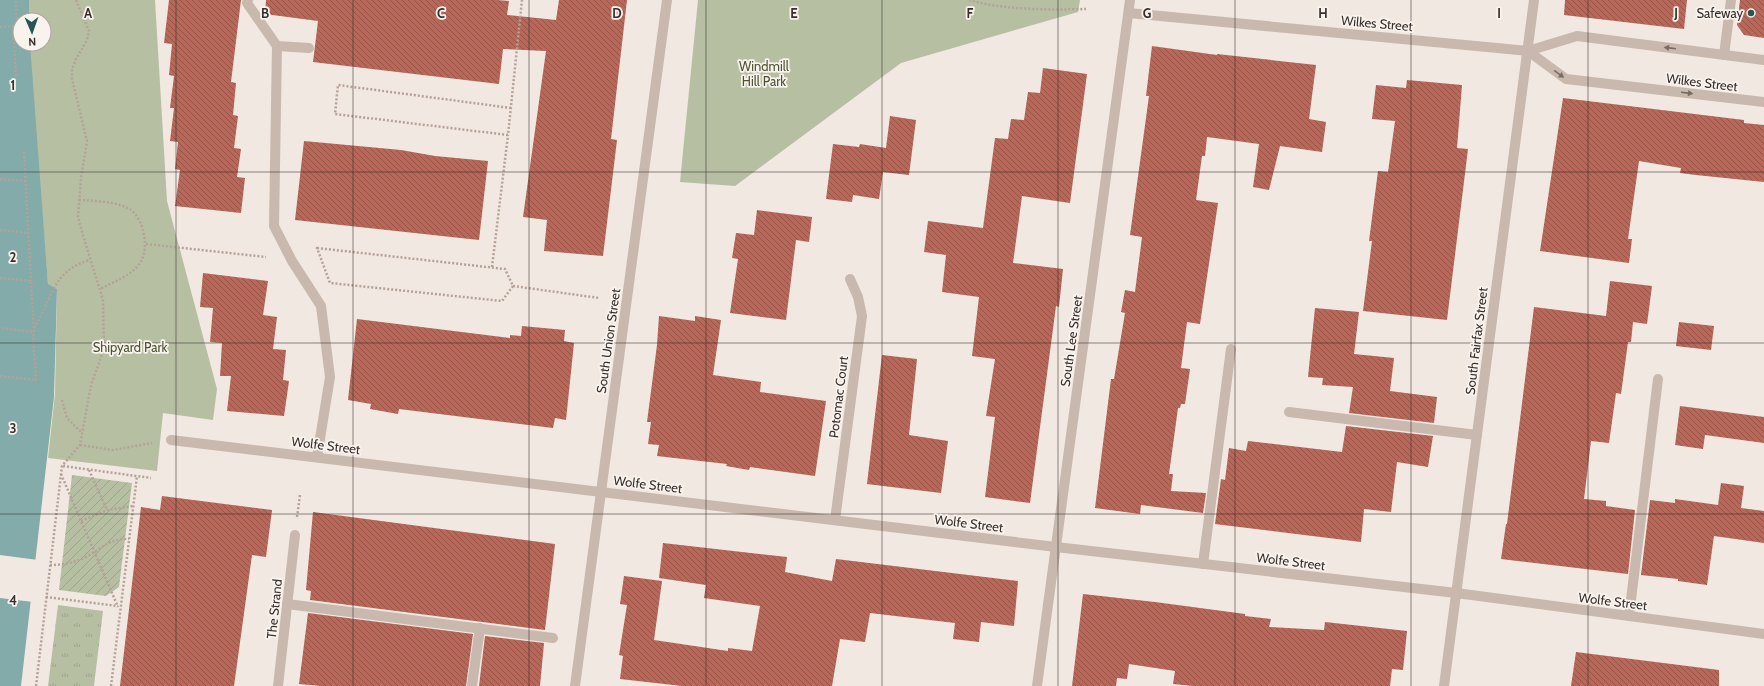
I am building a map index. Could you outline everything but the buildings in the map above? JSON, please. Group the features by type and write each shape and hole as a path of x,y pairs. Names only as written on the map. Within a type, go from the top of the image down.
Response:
{"street":[{"path":"248,0 248,3 277,46 274,226 292,261 321,306 330,377 318,457"},
{"name":"South Union Street","path":"575,686 667,0"},
{"name":"South Lee Street","path":"1037,686 1130,0"},
{"name":"South Fairfax Street","path":"1444,686 1534,0"},
{"path":"1724,55 1731,0"},
{"name":"Wilkes Street","path":"1129,13 1528,51 1578,36 1764,60"},
{"path":"277,46 309,48"},
{"name":"Wilkes Street","path":"1528,51 1566,79 1764,102"},
{"name":"Potomac Court","path":"835,520 862,316 858,297 850,280"},
{"path":"1202,564 1231,349"},
{"path":"1630,616 1658,379"},
{"path":"1289,412 1477,434"},
{"name":"Wolfe Street","path":"171,440 1056,547 1456,593 1764,634"},
{"name":"The Strand","path":"278,686 295,535"},
{"path":"288,604 553,638"},
{"path":"472,686 480,628"}],"path":[{"path":"16,0 16,12"},
{"path":"36,686 62,466 80,445 91,385 104,349 103,300 78,217 86,141 72,79 72,69 87,40 89,31 76,0"},
{"path":"492,268 522,0"},
{"path":"969,0 986,5 1086,9"},
{"path":"0,27 12,26"},
{"path":"15,52 16,76"},
{"path":"508,135 335,114 335,107 338,85 511,108"},
{"path":"0,376 36,380 24,152"},
{"path":"0,179 26,181"},
{"path":"79,200 112,202 132,210 142,227 146,244 143,259 130,274 100,288"},
{"path":"0,230 28,233"},
{"path":"146,244 266,257"},
{"path":"317,248 505,269 513,286 502,301 330,283 317,248"},
{"path":"34,332 54,286 62,276 78,264 90,260"},
{"path":"0,278 31,281"},
{"path":"513,286 599,298"},
{"path":"0,328 34,332"},
{"path":"62,400 67,418 82,433"},
{"path":"80,445 113,450 154,443"},
{"path":"62,466 151,478"},
{"path":"89,470 107,510"},
{"path":"61,474 119,607"},
{"path":"111,686 119,607 137,476"},
{"path":"81,520 107,510 133,506"},
{"path":"50,564 61,565 74,562 111,541 129,539"},
{"path":"46,597 119,607"}],"green space":[{"name":"Shipyard Park","path":"29,0 155,0 167,201 217,389 213,420 163,413 157,471 48,458 55,394 57,289 48,285 30,52 52,52 52,12 29,12"},
{"name":"Windmill Hill Park","path":"698,0 1080,0 1078,12 901,63 735,186 680,182"},
{"path":"72,475 132,483 119,587 106,596 59,590"},
{"path":"58,605 103,611 94,686 48,686"}],"water":[{"path":"0,0 29,0 29,12 12,12 12,52 31,52 48,284 57,289 54,397 21,686 0,686"}],"pier":[{"path":"0,555 38,560 33,602 0,598"}],"place":[{"name":"Safeway","path":"1751,13"}]}
